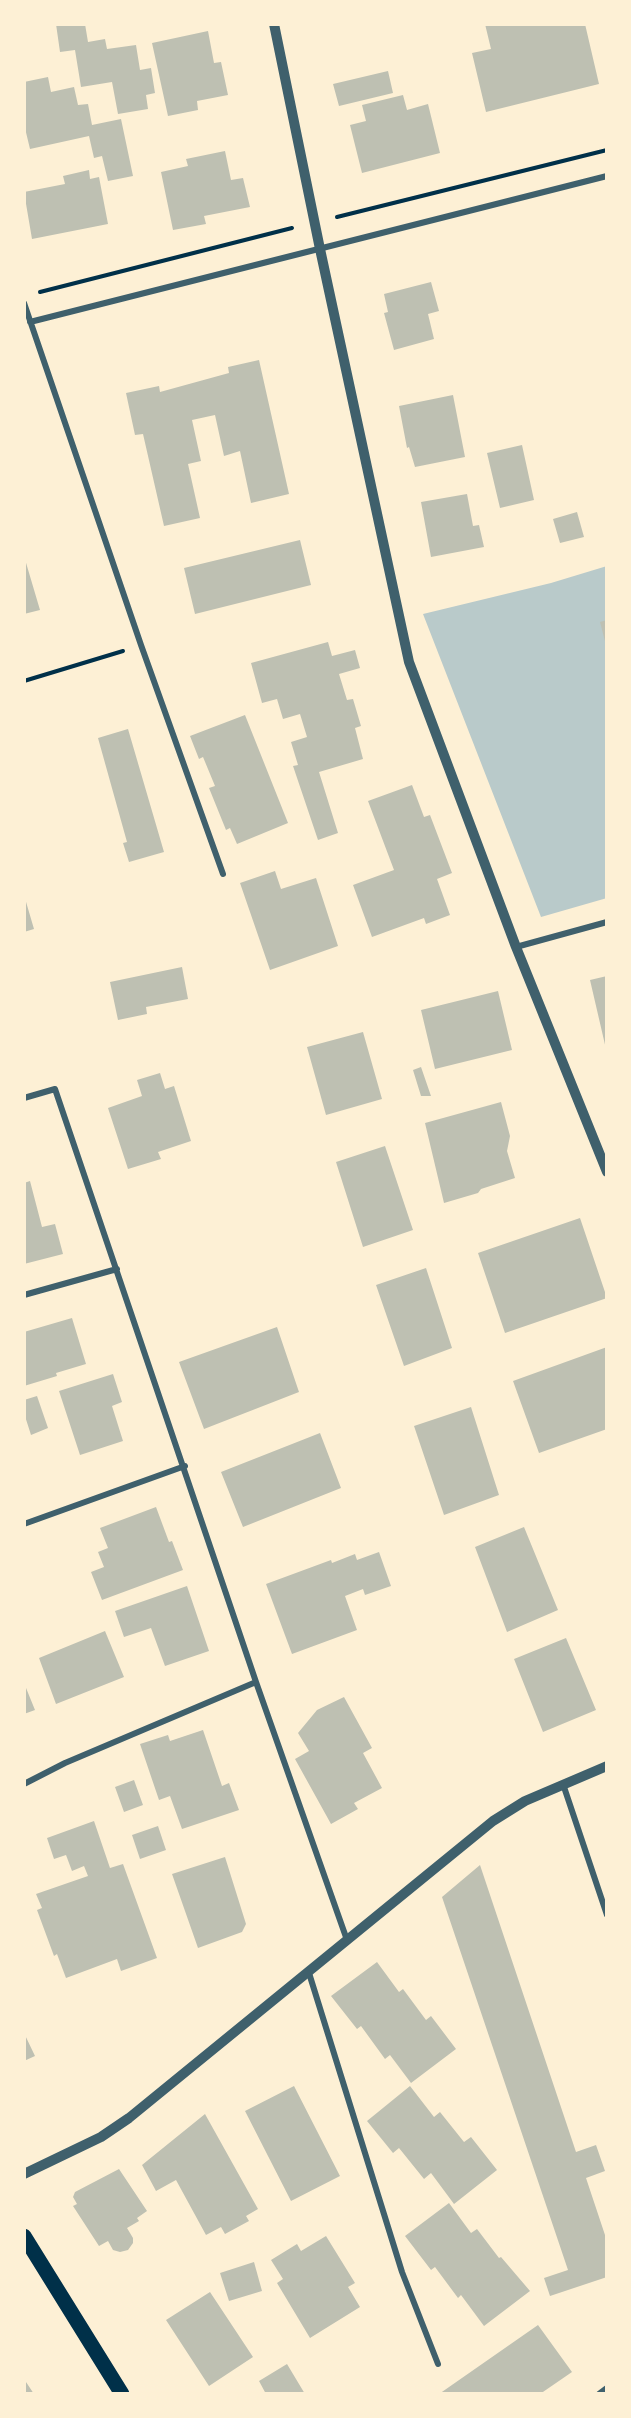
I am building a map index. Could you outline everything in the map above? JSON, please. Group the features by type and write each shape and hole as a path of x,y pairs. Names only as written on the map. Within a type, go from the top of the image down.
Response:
{"main road":[{"path":"24,2236 122,2394"}],"street":[{"path":"274,24 320,249 410,662 516,947 607,1172"},
{"path":"30,322 607,176"},
{"path":"24,303 141,645 223,874"},
{"path":"516,947 607,922"},
{"path":"24,1098 55,1089 185,1466 256,1682 348,1941"},
{"path":"24,1295 117,1269"},
{"path":"24,1524 185,1466"},
{"path":"24,1784 65,1763 256,1682"},
{"path":"24,2174 100,2137 129,2118 493,1821 525,1801 607,1766"},
{"path":"563,1783 607,1915"},
{"path":"309,1973 402,2272 438,2364"},
{"path":"599,2394 607,2388"}],"path":[{"path":"337,217 607,150"},
{"path":"35,294 287,229"},
{"path":"24,681 141,645"}],"shaded area":[{"path":"607,566 607,898 541,917 423,614 551,583"}],"building":[{"path":"56,24 85,24 88,42 105,39 107,49 136,45 140,70 151,68 155,93 146,95 148,109 118,114 112,82 81,87 75,50 60,52"},
{"path":"485,24 585,24 599,84 486,112 472,53 491,49"},
{"path":"208,31 214,63 221,62 228,95 197,101 198,110 168,116 152,43"},
{"path":"388,71 393,93 339,106 333,84"},
{"path":"48,77 51,92 74,87 78,105 88,104 92,125 121,119 133,176 108,181 102,156 94,158 89,136 30,149 24,124 24,82"},
{"path":"403,95 407,110 428,104 440,153 362,173 350,125 366,121 362,105"},
{"path":"225,151 231,180 243,178 250,207 204,216 206,224 173,230 161,172 188,166 186,159"},
{"path":"89,170 90,179 99,177 108,224 32,239 24,192 65,184 63,176"},
{"path":"431,282 439,311 428,314 434,339 394,350 384,313 388,312 384,294"},
{"path":"259,360 289,494 251,503 240,451 224,456 215,415 192,420 201,461 188,464 200,518 164,526 143,434 135,435 126,393 159,386 160,392 229,373 228,367"},
{"path":"453,395 465,457 415,467 409,447 407,448 399,406"},
{"path":"522,445 534,500 500,508 487,453"},
{"path":"467,494 473,526 479,525 484,547 431,557 421,502"},
{"path":"577,512 584,537 560,543 553,519"},
{"path":"300,540 311,585 195,614 184,568"},
{"path":"24,556 40,610 24,614"},
{"path":"607,620 607,644 606,645 600,622"},
{"path":"328,642 332,656 355,650 360,668 339,674 347,700 353,699 361,726 355,728 363,759 319,772 338,833 318,840 293,766 298,765 291,742 307,737 300,714 283,719 277,699 262,703 251,663"},
{"path":"245,715 288,823 237,844 230,828 226,830 209,788 215,786 203,757 199,759 190,736"},
{"path":"128,729 164,852 129,862 123,843 127,842 98,738"},
{"path":"412,785 424,817 430,815 452,873 437,879 450,915 426,924 424,918 372,937 353,885 394,870 368,801"},
{"path":"275,871 281,889 316,878 338,946 270,970 240,883"},
{"path":"24,895 34,929 24,932"},
{"path":"182,967 188,999 146,1007 147,1014 118,1020 110,982"},
{"path":"607,976 607,1049 606,1049 590,980"},
{"path":"498,991 512,1050 435,1069 421,1010"},
{"path":"363,1032 382,1099 326,1115 307,1047"},
{"path":"421,1067 431,1096 421,1096 413,1070"},
{"path":"160,1073 165,1089 174,1086 191,1141 158,1152 161,1159 128,1169 108,1108 142,1096 137,1080"},
{"path":"501,1102 510,1136 507,1151 515,1178 481,1189 478,1193 444,1203 425,1123"},
{"path":"385,1146 413,1230 363,1247 336,1162"},
{"path":"30,1181 42,1227 55,1224 63,1254 24,1264 24,1183"},
{"path":"580,1218 607,1298 505,1333 478,1253"},
{"path":"426,1268 452,1348 404,1366 376,1285"},
{"path":"72,1318 86,1364 24,1386 24,1332"},
{"path":"277,1327 299,1392 204,1429 179,1362"},
{"path":"607,1347 607,1429 539,1453 513,1381"},
{"path":"113,1374 122,1402 112,1406 123,1441 80,1455 59,1391"},
{"path":"37,1396 48,1428 31,1435 24,1413 24,1400"},
{"path":"471,1407 499,1495 444,1515 414,1426"},
{"path":"320,1433 341,1488 243,1527 221,1472"},
{"path":"156,1507 169,1542 172,1541 183,1570 102,1600 91,1572 104,1567 98,1552 108,1548 100,1528"},
{"path":"524,1527 558,1610 507,1632 475,1547"},
{"path":"379,1552 391,1586 365,1595 363,1589 345,1596 357,1630 292,1654 266,1584 331,1560 332,1563 355,1554 357,1560"},
{"path":"187,1586 209,1651 165,1666 151,1628 124,1637 115,1611"},
{"path":"105,1631 124,1677 56,1704 39,1658"},
{"path":"566,1638 596,1710 543,1732 514,1659"},
{"path":"24,1683 35,1710 24,1714"},
{"path":"344,1697 372,1748 363,1753 382,1788 354,1803 358,1809 331,1824 295,1759 309,1751 298,1733 317,1710"},
{"path":"203,1730 222,1786 229,1783 239,1810 182,1829 170,1796 159,1800 140,1744 168,1735 170,1741"},
{"path":"134,1780 143,1805 124,1812 115,1787"},
{"path":"94,1821 110,1868 123,1864 157,1958 121,1971 117,1959 66,1978 57,1954 54,1956 37,1910 42,1908 36,1894 88,1876 84,1866 72,1871 66,1855 54,1859 47,1838"},
{"path":"158,1826 166,1850 140,1859 132,1835"},
{"path":"225,1857 246,1924 242,1932 198,1948 172,1874"},
{"path":"480,1865 576,2152 596,2145 605,2171 586,2178 607,2241 607,2277 550,2296 544,2278 568,2270 442,1897"},
{"path":"377,1962 399,1992 403,1989 426,2020 431,2016 456,2049 411,2083 390,2055 385,2059 361,2026 357,2029 331,1996"},
{"path":"24,2033 35,2056 24,2061"},
{"path":"294,2086 340,2176 291,2201 245,2111"},
{"path":"410,2086 434,2117 440,2112 464,2142 471,2137 497,2170 454,2204 431,2173 424,2179 399,2148 393,2153 367,2121"},
{"path":"205,2114 258,2209 246,2216 249,2221 225,2234 221,2227 206,2235 176,2180 156,2191 142,2165"},
{"path":"119,2169 147,2211 137,2218 139,2221 127,2228 133,2238 133,2243 128,2250 120,2252 113,2250 108,2241 99,2246 73,2206 77,2204 73,2197 75,2192"},
{"path":"449,2203 471,2233 477,2229 499,2258 501,2257 530,2291 484,2326 461,2295 458,2298 435,2267 431,2270 405,2236"},
{"path":"326,2236 355,2283 348,2287 360,2307 310,2338 277,2283 283,2279 271,2260 297,2244 301,2251"},
{"path":"254,2262 262,2291 229,2301 220,2273"},
{"path":"210,2292 253,2357 209,2386 166,2320"},
{"path":"538,2325 572,2372 540,2394 439,2394"},
{"path":"287,2364 305,2394 266,2394 259,2381"},
{"path":"24,2379 34,2394 24,2394"}]}
